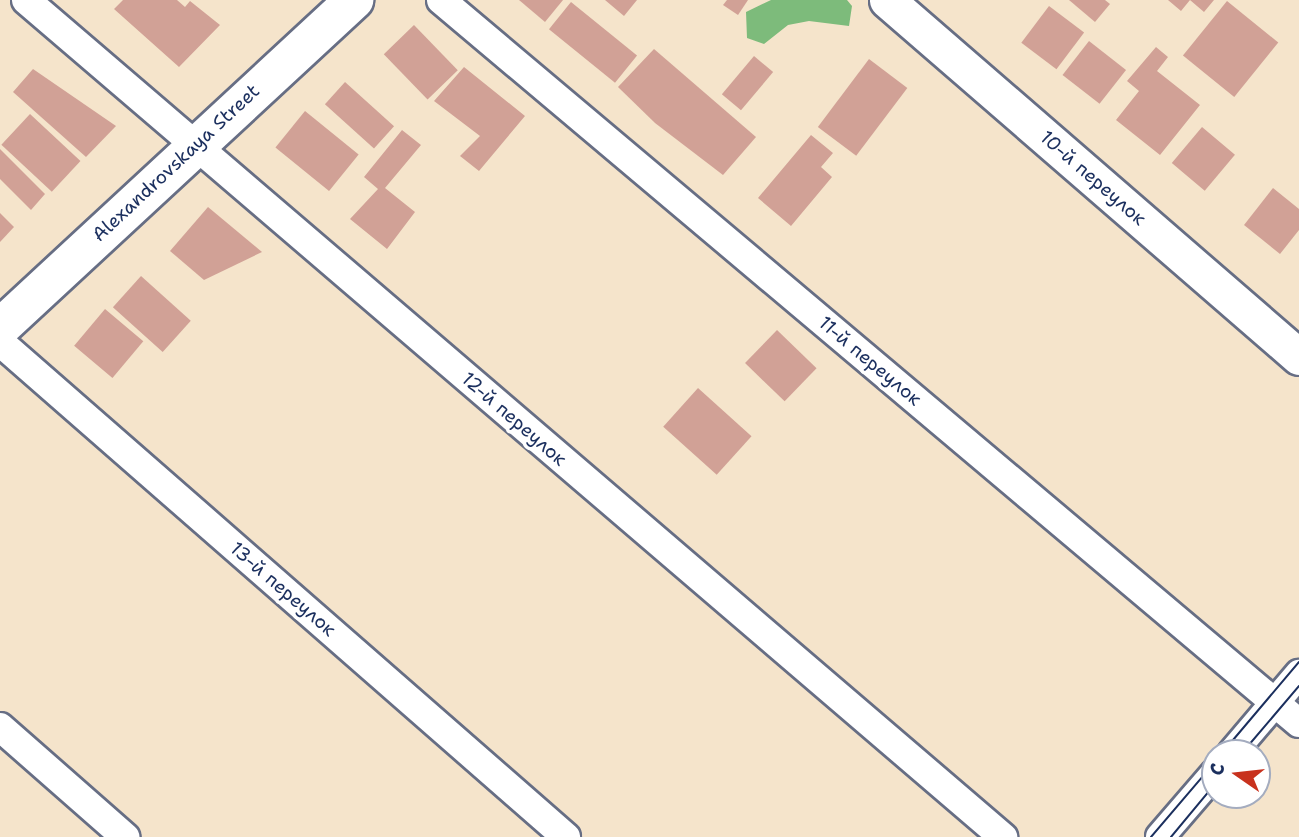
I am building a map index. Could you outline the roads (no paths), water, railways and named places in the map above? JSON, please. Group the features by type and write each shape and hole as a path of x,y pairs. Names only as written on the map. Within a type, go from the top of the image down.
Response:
{"main road":[{"name":"Alexandrovskaya Street","path":"0,328 354,0"}],"street":[{"name":"12-й переулок","path":"26,0 1003,837"},
{"name":"11-й переулок","path":"442,0 1299,723"},
{"name":"10-й переулок","path":"887,0 1299,357"},
{"name":"13-й переулок","path":"0,342 566,837"},
{"path":"1244,739 1299,674"},
{"path":"0,727 125,837"},
{"path":"1160,837 1201,789"}],"tram line":[{"path":"1234,739 1299,662"},
{"path":"1254,739 1299,686"},
{"path":"1151,837 1201,778"},
{"path":"1171,837 1201,801"}]}
